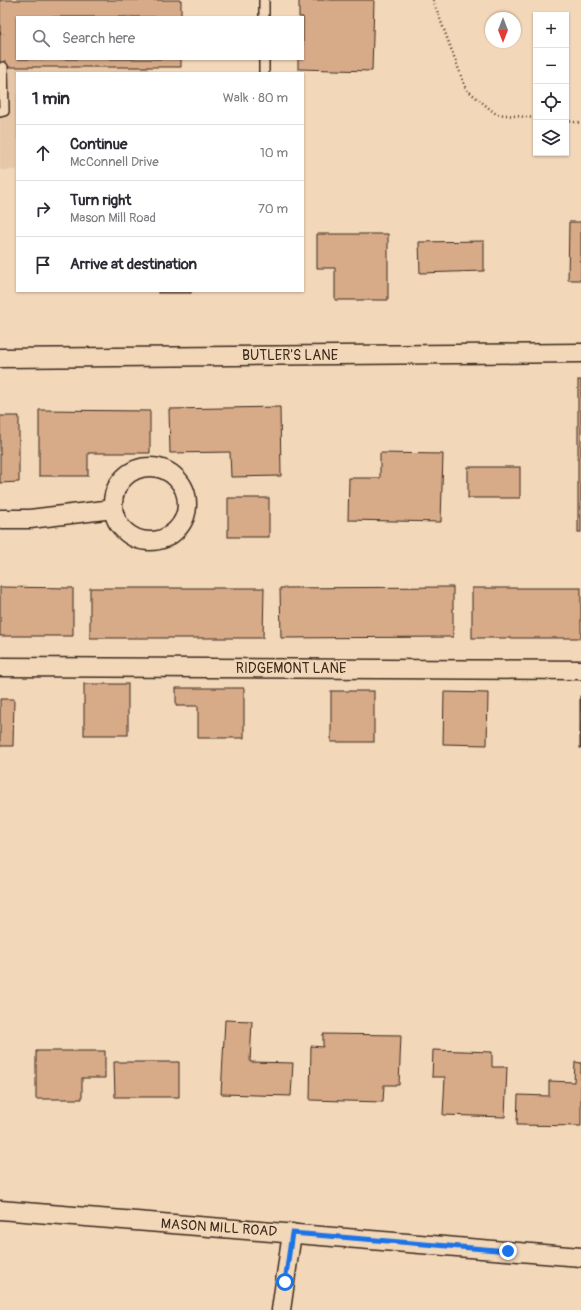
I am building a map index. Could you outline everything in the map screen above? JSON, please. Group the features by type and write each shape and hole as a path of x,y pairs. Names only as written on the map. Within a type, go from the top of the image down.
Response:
{"street":[{"name":"BUTLER'S LANE","path":"0,358 581,353"},
{"path":"156,466 170,471 182,483 186,490 188,506 183,522 174,532 164,539 146,541 136,538 126,532 116,520 113,509 116,489 119,482 129,472 142,467 156,466"},
{"path":"0,519 30,519 113,509"},
{"name":"RIDGEMONT LANE","path":"0,667 581,670"},
{"name":"MASON MILL ROAD","path":"0,1210 581,1257"},
{"path":"281,1310 292,1233"}],"lane":[{"path":"264,0 264,16"},
{"path":"264,60 264,72"},
{"path":"0,112 4,112 3,67"}],"path":[{"path":"433,0 466,89 496,114 533,118"},
{"path":"0,33 4,34"},
{"path":"569,121 581,123"}],"shaded area":[{"path":"0,0 16,16 16,60 149,60 149,72 16,72 16,170 0,170"}],"building":[{"path":"0,0 181,0 181,16 16,16 16,60 181,60 181,67 0,67"},
{"path":"299,0 374,0 372,71 298,69 298,60 304,60 304,16 299,16"},
{"path":"569,222 581,222 581,280 568,280"},
{"path":"317,234 388,234 388,300 335,300 335,268 317,268"},
{"path":"484,241 484,271 420,273 419,242"},
{"path":"158,292 191,292 191,293"},
{"path":"578,380 581,380 581,532 578,532"},
{"path":"280,407 281,476 231,477 230,452 170,453 169,409"},
{"path":"39,410 150,411 150,453 88,453 88,476 39,476"},
{"path":"0,416 19,416 19,482 0,483"},
{"path":"380,453 443,454 441,522 348,520 349,478 380,478"},
{"path":"468,467 520,467 520,498 468,498"},
{"path":"228,498 269,498 269,537 228,537"},
{"path":"0,587 73,588 73,636 0,636"},
{"path":"453,587 453,637 281,638 280,588"},
{"path":"90,588 264,588 263,638 90,638"},
{"path":"472,588 581,588 581,638 472,638"},
{"path":"84,684 128,684 128,735 84,735"},
{"path":"176,688 244,688 244,738 198,738 198,706 176,706"},
{"path":"331,691 374,691 374,742 331,742"},
{"path":"444,692 488,693 487,745 443,744"},
{"path":"581,696 581,748 580,748"},
{"path":"0,699 14,699 13,746 0,746"},
{"path":"225,1020 252,1021 250,1062 293,1063 291,1096 221,1094"},
{"path":"323,1034 401,1035 399,1085 384,1085 383,1102 310,1100 311,1046 323,1047"},
{"path":"433,1050 492,1052 492,1067 507,1067 505,1117 443,1115 445,1077 432,1077"},
{"path":"36,1051 105,1051 105,1078 82,1078 82,1099 36,1099"},
{"path":"114,1062 179,1062 179,1097 115,1097"},
{"path":"575,1062 581,1063 581,1126 517,1125 518,1095 549,1096 549,1081 574,1082"}],"route":[{"path":"285,1282 292,1233 508,1251"}]}
